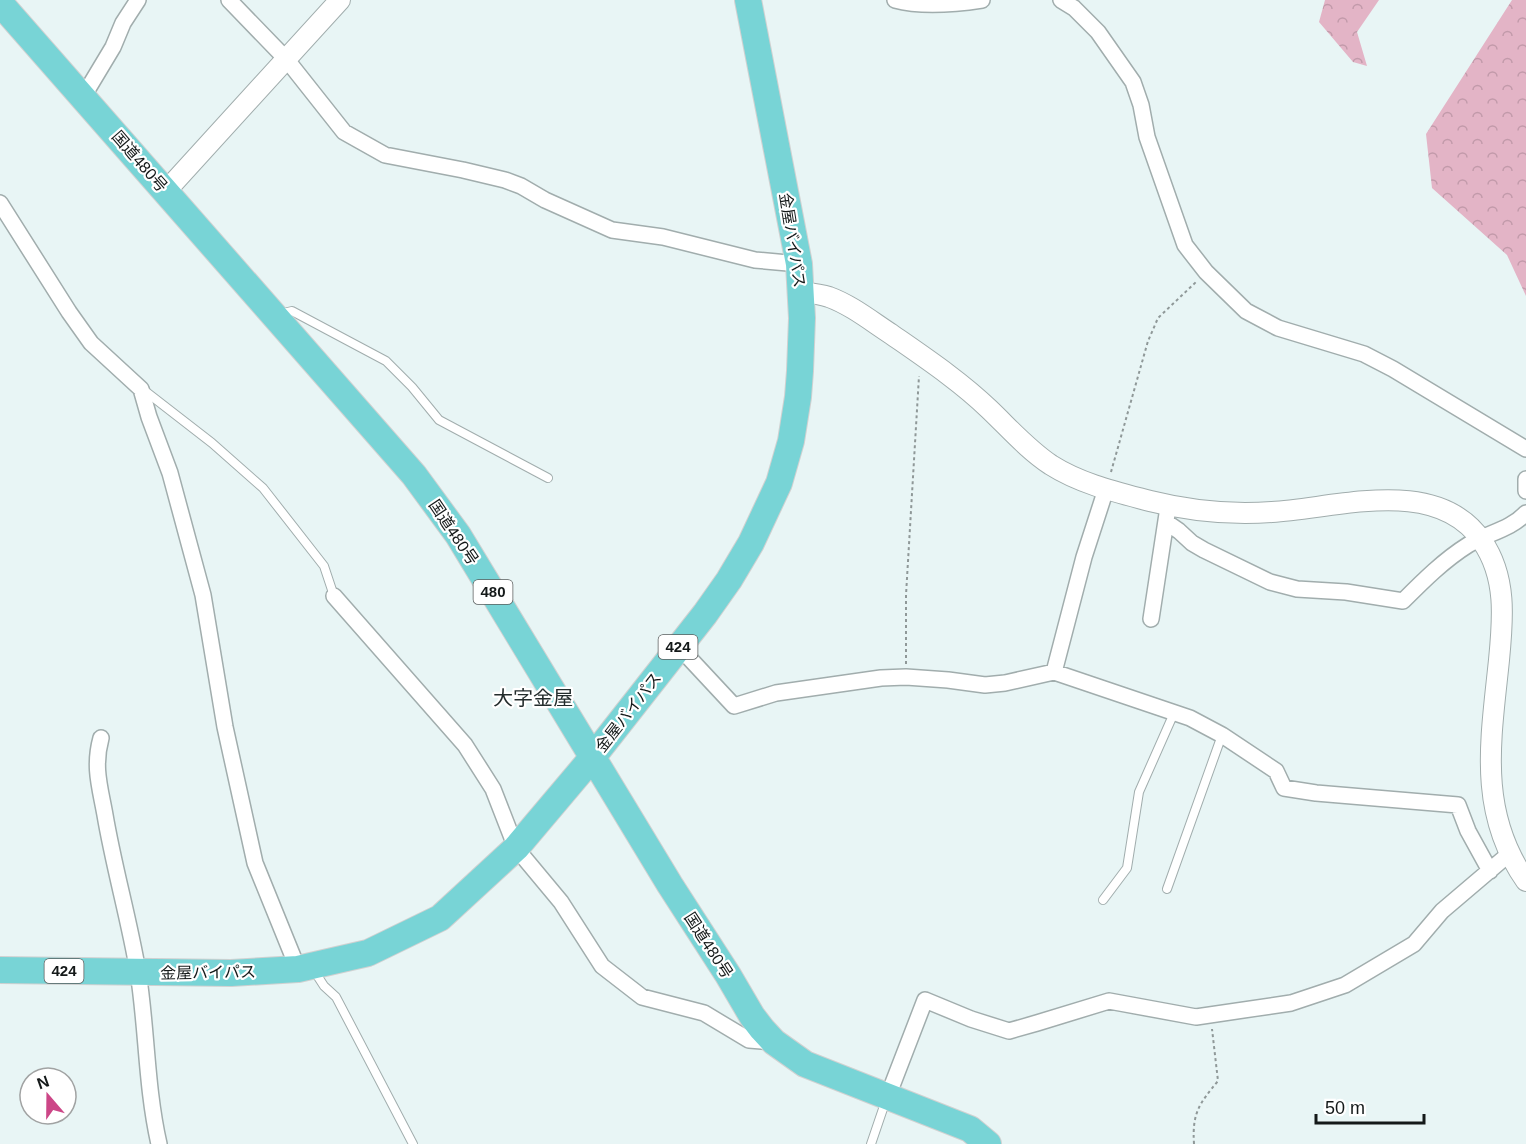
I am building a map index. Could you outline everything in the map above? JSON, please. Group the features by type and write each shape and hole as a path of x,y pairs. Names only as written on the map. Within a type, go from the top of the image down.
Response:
{"highway":[{"name":"金屋バイパス","path":"0,970 231,973 305,967 368,953 440,918 516,848 592,758 679,647 729,580 751,543 779,483 791,441 801,371 802,318 799,264 748,0"},
{"name":"国道480号","path":"0,3 414,475 452,526 670,885 752,1016 774,1042 805,1064 970,1129 988,1144"}],"street":[{"path":"83,97 138,0"},
{"path":"229,0 287,60 345,132 385,155 505,180 612,230 663,237 755,260 799,264"},
{"path":"166,191 340,0"},
{"path":"895,0 935,4 982,0"},
{"path":"1062,0 1074,8 1098,32 1133,82 1142,105 1147,137 1185,245 1206,272 1246,311 1278,328 1364,354 1526,449"},
{"path":"0,203 91,343 141,388 170,473 203,595 225,727 255,863 305,967"},
{"path":"801,292 829,297 842,303 920,355 987,407 1041,458 1066,475 1167,513 1200,510 1248,513 1368,501 1402,501 1433,505 1461,519 1480,539 1492,559 1500,582 1501,639 1492,735 1492,795 1497,821 1509,854 1526,881"},
{"path":"1526,479 1526,491"},
{"path":"1054,672 1084,558 1106,489"},
{"path":"1167,513 1179,531 1192,543 1270,582 1297,589 1346,592 1403,600 1423,580 1468,544 1518,521 1526,513"},
{"path":"1151,620 1167,513"},
{"path":"334,596 465,745 493,789 516,848 561,902 602,966 642,997 704,1013 749,1040 774,1042"},
{"path":"679,647 734,706 776,693 852,681 906,677 985,685 1054,672 1191,718 1222,735 1276,771 1284,788 1316,794 1458,805 1468,831 1490,871"},
{"path":"101,738 96,761 97,773 133,972 159,1144"},
{"path":"888,1096 925,1000 971,1020 1009,1031 1109,1001 1196,1017 1291,1003 1345,985 1414,944 1442,911 1509,854"}],"lane":[{"path":"274,315 292,311 386,362 412,387 439,420 548,478"},
{"path":"141,388 212,443 263,488 324,566 334,596"},
{"path":"1103,900 1127,868 1139,792 1174,713"},
{"path":"1167,889 1222,735"},
{"path":"305,967 336,997 413,1144"},
{"path":"872,1144 888,1096"}],"path":[{"path":"1106,489 1148,341 1158,318 1206,272"},
{"path":"906,677 906,595 920,355"},
{"path":"1194,1144 1192,1126 1200,1103 1218,1081 1210,1015"}],"green space":[{"path":"1325,0 1379,0 1357,32 1367,66 1353,62 1319,22"},
{"path":"1512,0 1526,0 1526,296 1507,255 1432,188 1426,134"}],"district":[{"name":"大字金屋","path":"533,698"}]}
